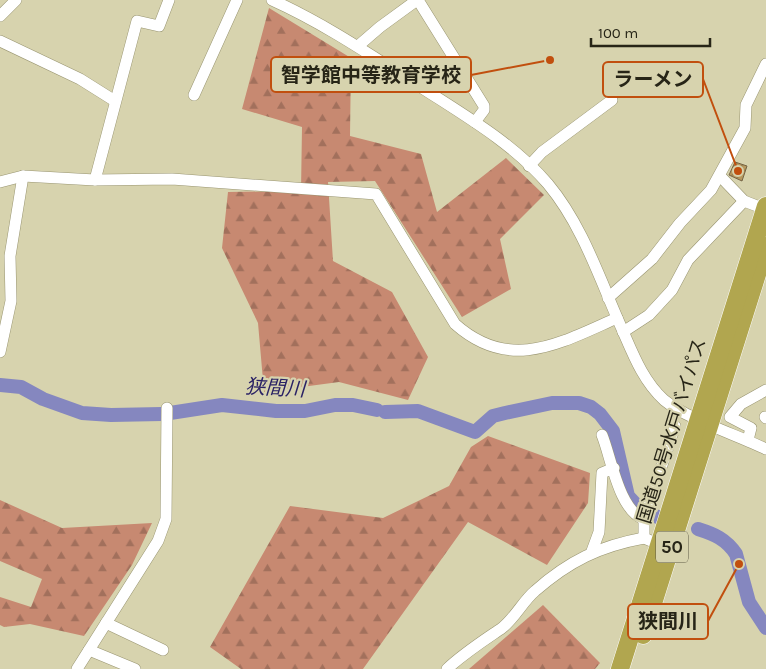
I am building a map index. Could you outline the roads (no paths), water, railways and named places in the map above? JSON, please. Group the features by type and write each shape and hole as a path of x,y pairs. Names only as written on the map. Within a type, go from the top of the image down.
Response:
{"highway":[{"name":"国道50号水戸バイパス","path":"632,669 766,207"},
{"name":"国道50号水戸バイパス","path":"620,669 652,541 704,421 766,246"}],"street":[{"path":"0,16 16,0"},
{"path":"95,180 136,21 159,26 169,0"},
{"path":"194,95 237,0"},
{"path":"272,0 322,25 358,46 501,140 548,184 566,210 583,240 637,364 653,388 675,408 766,449"},
{"path":"358,46 380,27 418,0 484,106 484,110 475,122"},
{"path":"0,41 80,79 114,101"},
{"path":"608,298 652,259 680,223 712,190 745,128 746,105 766,64"},
{"path":"529,166 542,152 612,100"},
{"path":"0,352 11,301 10,256 23,176"},
{"path":"0,182 23,176 95,180 172,179 376,194 454,324 468,336 502,350 545,348 617,318"},
{"path":"720,176 744,202 766,207"},
{"path":"623,332 649,315 672,290 688,260 744,202"},
{"path":"748,440 751,428 730,417 742,404 766,390"},
{"path":"77,669 158,541 166,519 167,408"},
{"path":"447,669 488,636 503,627 535,591 572,563 592,552 615,543 652,541 644,519 675,426"},
{"path":"602,435 622,495 638,517 644,519"},
{"path":"592,552 599,532 602,473 614,468"},
{"path":"106,623 163,650"},
{"path":"89,650 135,669"}],"waterway":[{"name":"狭間川","path":"0,385 21,387 43,399 82,413 111,415 162,414"},
{"name":"狭間川","path":"385,412 418,411 475,432 493,416 505,413 552,403 579,403 591,407 600,414 613,431 628,496 642,511"},
{"name":"狭間川","path":"170,413 222,405 276,411 305,411 335,405 353,405 377,410"},
{"name":"狭間川","path":"648,514 658,517"},
{"name":"狭間川","path":"698,529 719,538 728,544 736,554 749,602 766,628"}],"place":[{"name":"智学館中等教育学校","path":"550,60"},
{"name":"ラーメン","path":"738,171"},
{"name":"狭間川","path":"739,564"}]}
